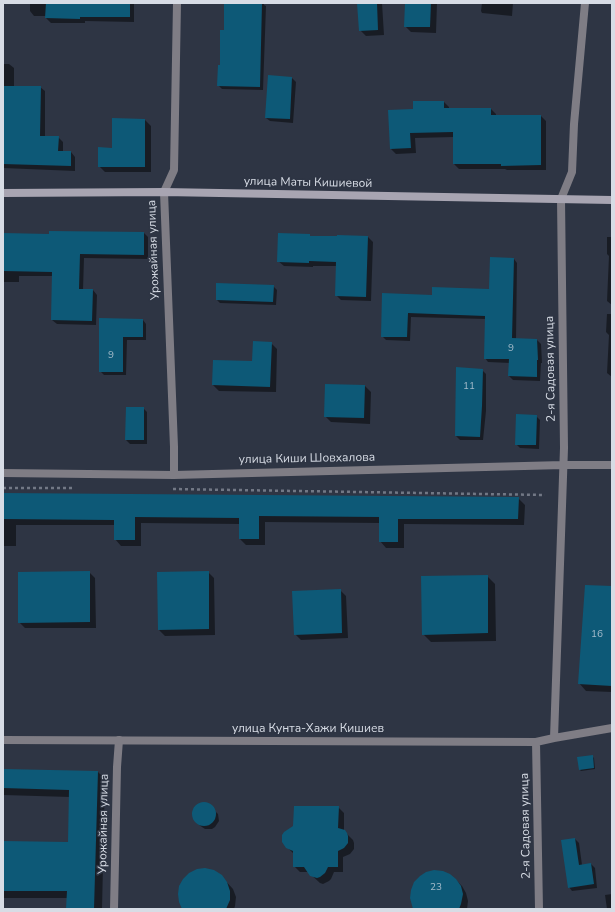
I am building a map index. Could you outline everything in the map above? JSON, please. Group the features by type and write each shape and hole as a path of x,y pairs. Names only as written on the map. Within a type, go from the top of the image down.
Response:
{"main road":[{"name":"улица Маты Кишиевой","path":"3,193 164,192 612,200"}],"street":[{"name":"Урожайная улица","path":"174,475 164,192 174,170 177,3"},
{"name":"2-я Садовая улица","path":"554,738 563,465 561,199 572,172 574,124 585,3"},
{"name":"улица Киши Шовхалова","path":"3,472 174,475 612,465"},
{"name":"улица Кунта-Хажи Кишиев","path":"3,740 536,742 612,728"},
{"name":"Урожайная улица","path":"114,909 117,767 119,740"},
{"name":"2-я Садовая улица","path":"536,742 539,909"}],"path":[{"path":"3,488 79,488"},
{"path":"170,489 545,495"}],"building":[{"path":"46,3 130,3 130,17 80,17 80,19 45,18"},
{"path":"224,3 262,3 260,87 217,86 218,65 220,65 220,30 224,30"},
{"path":"357,3 377,3 378,30 359,31"},
{"path":"405,3 431,3 430,27 404,27"},
{"path":"268,75 292,77 290,119 265,118"},
{"path":"3,86 41,86 40,136 59,136 58,151 71,151 71,166 3,164"},
{"path":"413,101 444,101 444,108 491,108 491,115 541,115 541,165 501,166 501,164 453,164 453,132 410,133 411,148 390,149 388,110 413,109"},
{"path":"112,118 145,119 145,167 98,167 98,147 112,148"},
{"path":"49,231 144,232 144,255 80,254 79,289 93,289 92,321 51,320 52,272 3,271 3,233 49,234"},
{"path":"278,233 310,234 310,236 368,236 366,297 335,296 336,262 277,262"},
{"path":"490,257 514,258 512,338 537,339 537,377 508,376 509,359 484,359 485,316 408,313 407,337 381,337 382,293 432,295 432,287 489,289"},
{"path":"216,283 274,285 273,302 216,300"},
{"path":"99,318 143,319 143,337 123,337 123,372 99,372"},
{"path":"253,341 272,342 270,387 212,385 213,360 252,361"},
{"path":"456,367 483,369 480,437 455,436"},
{"path":"325,384 365,385 364,418 324,417"},
{"path":"126,407 144,407 144,440 125,440"},
{"path":"516,414 537,415 536,445 515,445"},
{"path":"3,493 519,497 518,519 398,519 398,542 379,542 379,517 259,516 259,539 239,539 239,518 135,517 135,540 114,540 114,520 3,519"},
{"path":"90,571 90,622 18,623 18,572"},
{"path":"209,571 209,629 158,630 157,572"},
{"path":"488,575 488,633 422,635 421,576"},
{"path":"585,585 612,586 612,686 578,684"},
{"path":"341,589 342,633 294,635 292,591"},
{"path":"593,755 594,768 579,770 577,757"},
{"path":"3,769 98,771 94,909 66,909 67,891 3,891 3,841 68,842 69,790 3,788"},
{"path":"204,802 212,806 216,814 212,822 204,826 196,822 192,814 196,806"},
{"path":"294,806 339,806 338,828 345,830 347,833 348,843 344,848 338,851 338,867 328,867 325,873 320,877 317,878 310,876 304,867 293,867 293,851 286,848 282,842 282,835 284,832 293,826"},
{"path":"575,838 579,865 591,863 594,884 568,888 561,840"},
{"path":"205,868 214,870 222,875 227,882 230,891 230,900 226,909 182,909 179,902 179,886 189,873 197,869"},
{"path":"434,870 443,871 450,874 461,886 463,894 459,909 413,909 410,898 414,882 426,872"}]}
